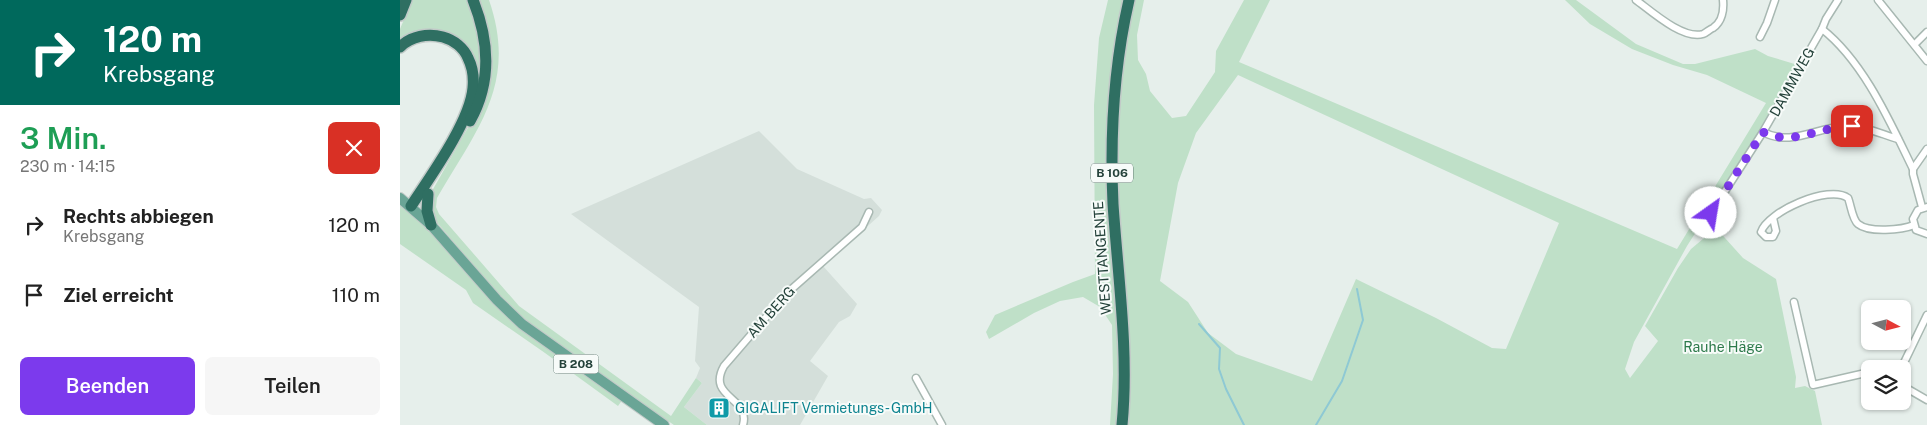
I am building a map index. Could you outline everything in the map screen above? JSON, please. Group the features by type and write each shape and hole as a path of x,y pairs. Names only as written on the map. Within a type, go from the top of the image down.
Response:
{"highway":[{"path":"400,15 406,0"},
{"path":"413,208 428,194 472,118 483,88 487,57 486,41 473,0"},
{"name":"WESTTANGENTE","path":"1122,425 1124,346 1113,203 1112,150 1120,56 1129,0"},
{"path":"400,47 404,43 420,36 435,35 445,37 462,49 471,65 474,76 470,102 465,116 413,208"},
{"path":"428,194 427,211 431,225"}],"main road":[{"name":"B 208","path":"400,198 431,225 497,300 522,324 664,425"}],"street":[{"path":"1636,0 1664,21 1687,33 1695,34 1703,34 1716,26 1722,17 1723,0"},
{"path":"1760,37 1768,23 1775,0"},
{"name":"DAMMWEG","path":"1711,213 1763,132 1838,0"},
{"path":"1878,0 1927,61"},
{"path":"1822,29 1836,42 1865,80 1885,111 1913,169"},
{"path":"1915,44 1927,32"},
{"path":"1763,132 1771,136 1787,139 1833,128 1852,126 1898,139"},
{"path":"1927,149 1913,169 1912,174 1924,207 1915,214 1914,225 1920,233 1927,234"},
{"path":"1773,218 1785,208 1822,196 1837,194 1848,198 1859,225 1869,228 1899,230 1914,225"},
{"name":"AM BERG","path":"743,425 745,417 743,410 720,386 719,377 724,366 786,294 862,227 869,212"},
{"path":"1794,302 1813,385 1861,374"},
{"path":"1905,360 1927,315"},
{"path":"916,378 942,425"},
{"path":"1911,391 1927,400"}],"shaded area":[{"path":"759,131 797,169 864,199 871,198 882,210 879,216 823,266 857,304 850,316 839,322 810,361 828,376 800,425 707,425 684,407 702,383 696,378 700,368 695,361 699,307 571,214"}],"green space":[{"path":"412,0 470,0 481,31 481,87 476,74 443,34 400,44 400,29"},
{"path":"476,0 489,0 497,30 499,57 496,81 489,105 479,127 437,198 436,207 439,214 519,306 671,416 696,378 702,383 684,407 707,425 674,425 548,339 517,314 493,289 430,214 432,191 470,124 484,93"},
{"path":"1108,0 1126,0 1112,85 1120,354 1117,425 1110,425 1113,374 1112,325 1100,307 1083,297 1060,301 1034,313 989,339 986,332 995,315 1095,274 1094,105 1099,38"},
{"name":"Rauhe Häge","path":"1129,0 1144,0 1137,35 1138,60 1146,74 1150,91 1172,118 1186,116 1215,72 1216,51 1244,0 1270,0 1239,62 1677,249 1766,103 1707,75 1673,65 1632,49 1590,24 1565,0 1576,0 1636,44 1683,64 1695,64 1755,49 1768,56 1798,65 1762,128 1687,246 1634,342 1625,369 1630,378 1658,341 1645,326 1691,249 1716,228 1743,258 1776,279 1796,377 1795,388 1805,386 1815,391 1822,425 1122,425 1113,203 1120,56","holes":["1238,75 1559,223 1506,349 1492,348 1356,279 1312,381 1236,354 1208,333 1188,302 1160,281 1178,183 1196,133"]},
{"path":"400,204 437,237 484,288 623,399 618,406 473,303 466,290 400,244"}],"waterway":[{"path":"1316,425 1342,381 1363,320 1357,289"},
{"path":"1199,324 1220,348 1219,369 1226,389 1244,425"}],"place":[{"name":"GIGALIFT Vermietungs- GmbH","path":"719,408"}],"route":[{"path":"1711,213 1763,132 1771,136 1787,139 1842,126 1852,126"}]}
